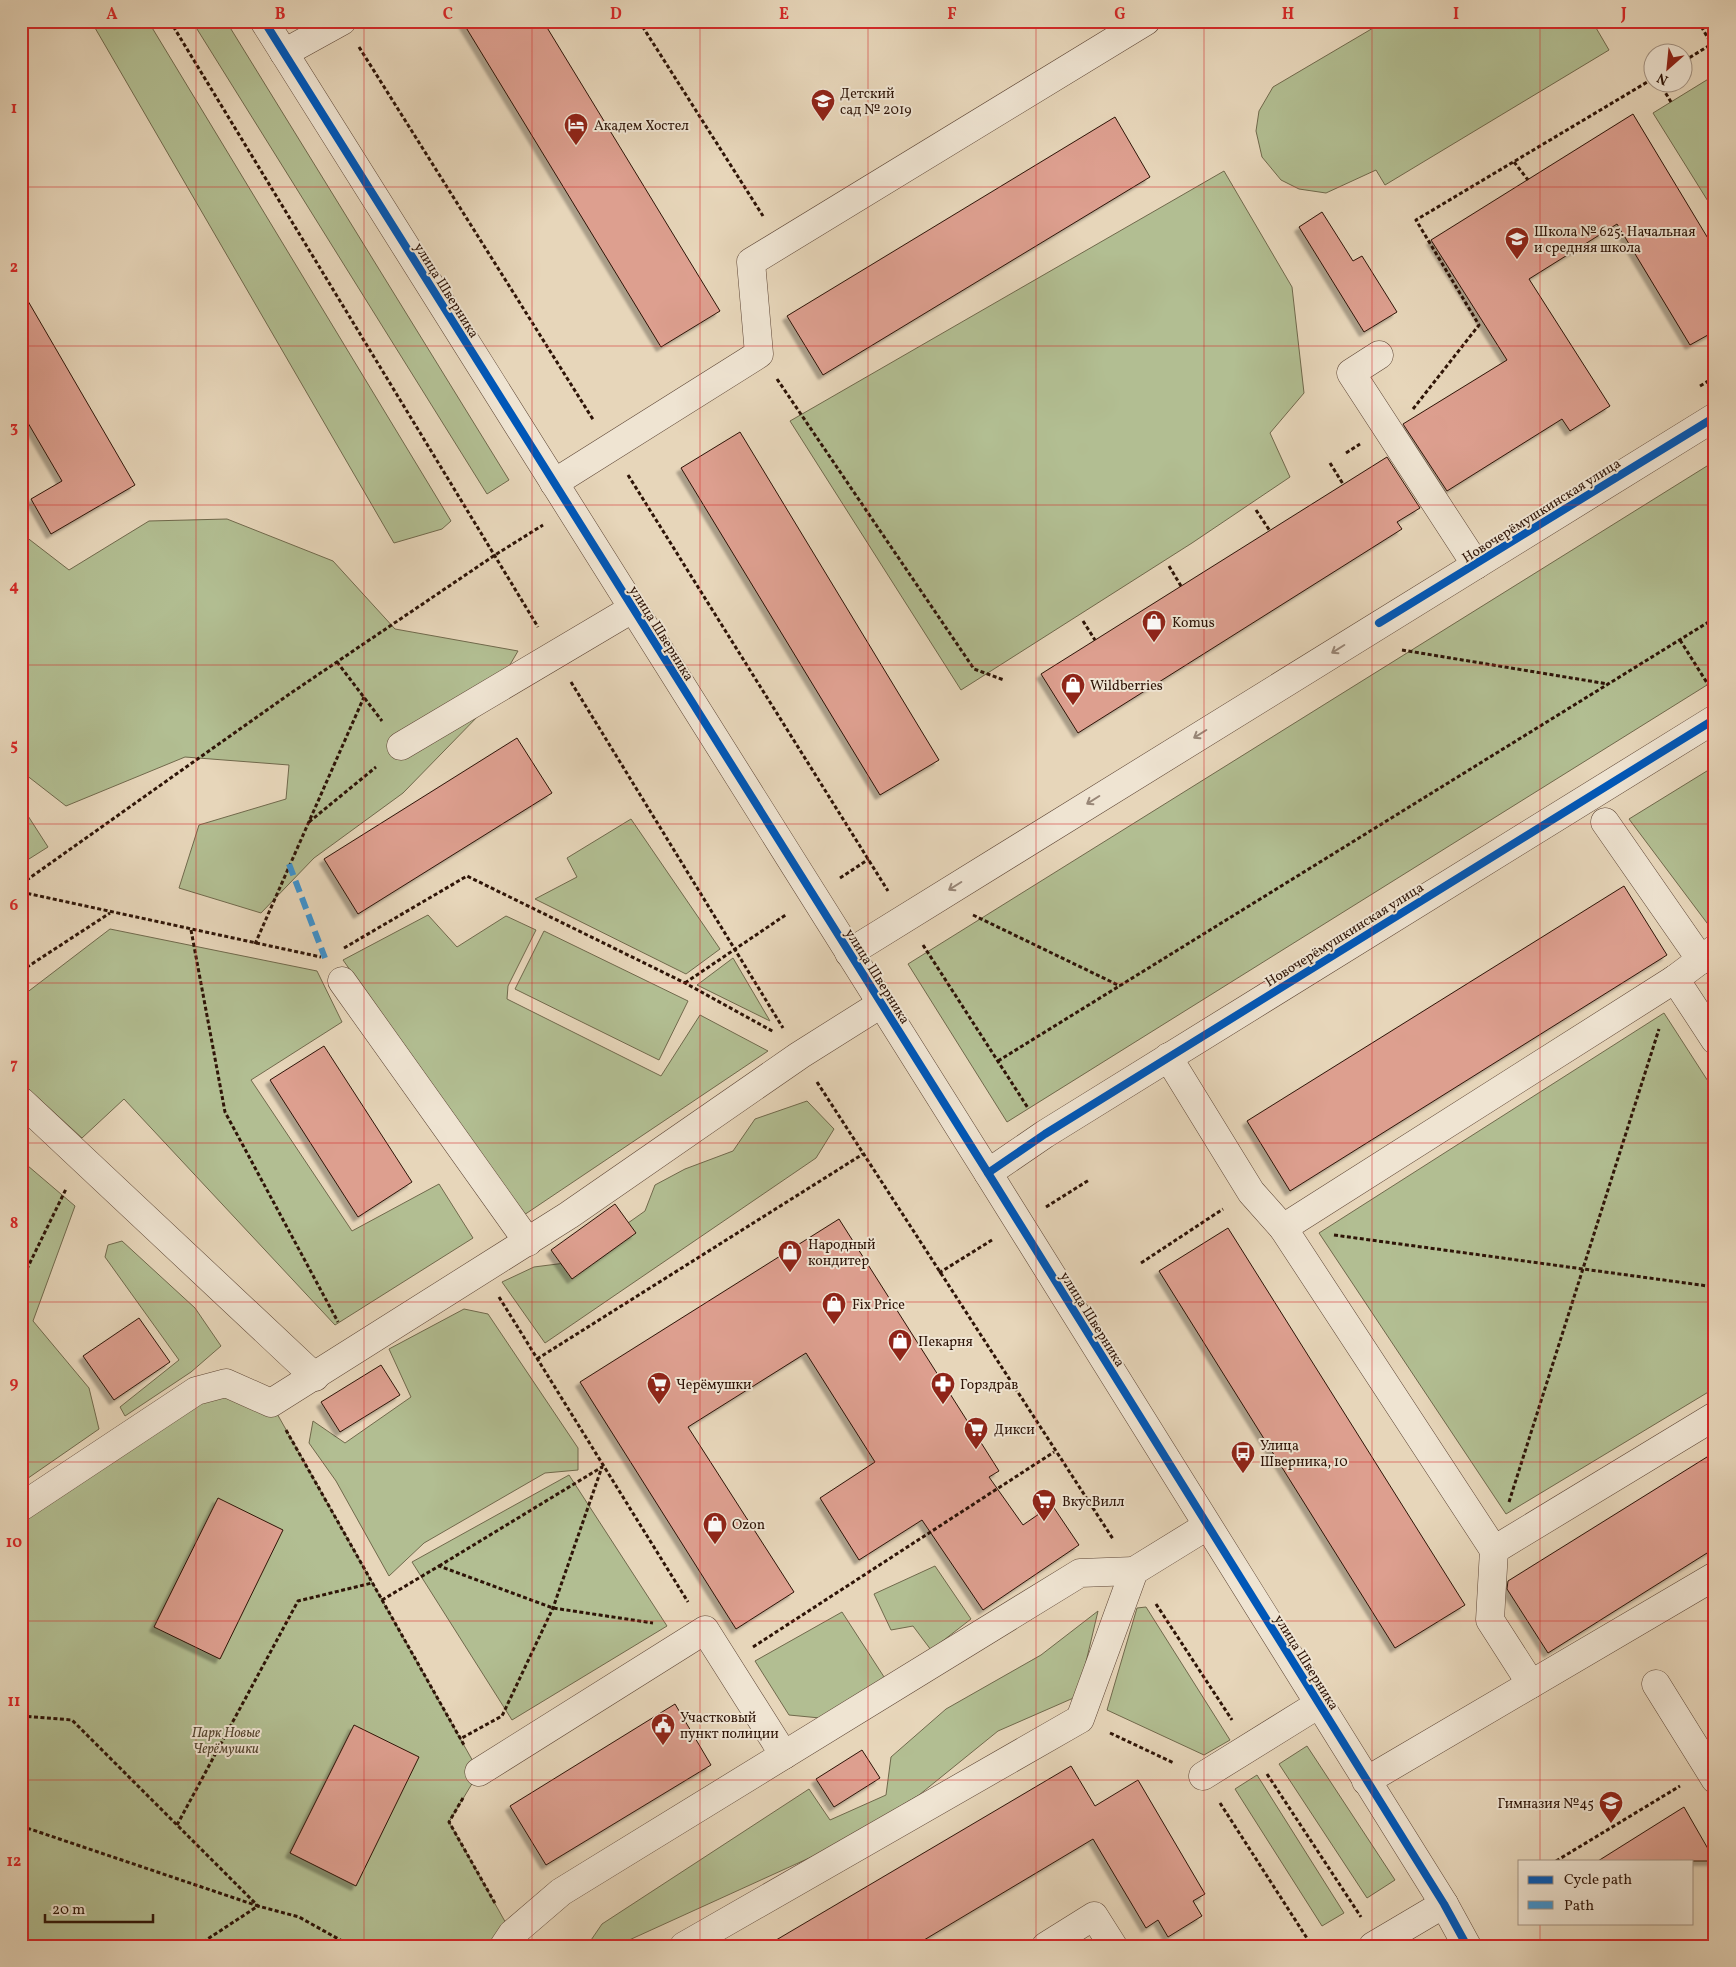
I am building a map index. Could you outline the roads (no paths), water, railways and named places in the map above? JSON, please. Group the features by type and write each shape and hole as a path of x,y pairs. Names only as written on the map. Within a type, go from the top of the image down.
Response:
{"street":[{"name":"улица Шверника","path":"264,21 988,1173 1444,1904 1467,1946"},
{"path":"284,53 342,21"},
{"path":"554,482 759,354 751,262 1146,21"},
{"path":"1379,355 1352,373 1476,565"},
{"name":"Новочерёмушкинская улица","path":"849,953 1379,623 1715,417"},
{"path":"401,746 632,609"},
{"name":"Новочерёмушкинская улица","path":"988,1173 1045,1134 1715,719"},
{"path":"1283,1228 1675,978 1708,954 1604,822"},
{"path":"1675,978 1715,1040"},
{"path":"342,981 528,1242"},
{"path":"21,1507 196,1391 226,1383 271,1403 528,1242 796,1049 881,1004"},
{"path":"1168,1058 1251,1192 1283,1228 1494,1550 1490,1620 1531,1684"},
{"path":"21,1101 83,1157 315,1377"},
{"path":"1494,1550 1715,1416"},
{"path":"508,1940 561,1892 1080,1573 1134,1570 1207,1526"},
{"path":"684,1946 1080,1719 1134,1570"},
{"path":"1366,1781 1715,1576"},
{"path":"479,1772 705,1630 784,1755"},
{"path":"1656,1684 1712,1774"},
{"path":"1202,1776 1319,1704"},
{"path":"1376,1944 1444,1904"},
{"path":"1046,1946 1094,1916 1113,1946"}],"place":[{"name":"Детский сад № 2019","path":"823,122"},
{"name":"Академ Хостел","path":"576,146"},
{"name":"Школа № 625. Начальная и средняя школа","path":"1517,260"},
{"name":"Komus","path":"1154,643"},
{"name":"Wildberries","path":"1073,706"},
{"name":"Народный кондитер","path":"790,1273"},
{"name":"Fix Price","path":"834,1325"},
{"name":"Пекарня","path":"900,1362"},
{"name":"Черёмушки","path":"659,1405"},
{"name":"Горздрав","path":"943,1405"},
{"name":"Дикси","path":"976,1450"},
{"name":"Улица Шверника, 10","path":"1243,1474"},
{"name":"ВкусВилл","path":"1044,1522"},
{"name":"Ozon","path":"715,1545"},
{"name":"Участковый пункт полиции","path":"663,1746"},
{"name":"Гимназия №45","path":"1611,1824"}],"park label":[{"name":"Парк Новые Черёмушки","path":"226,1740"}]}
